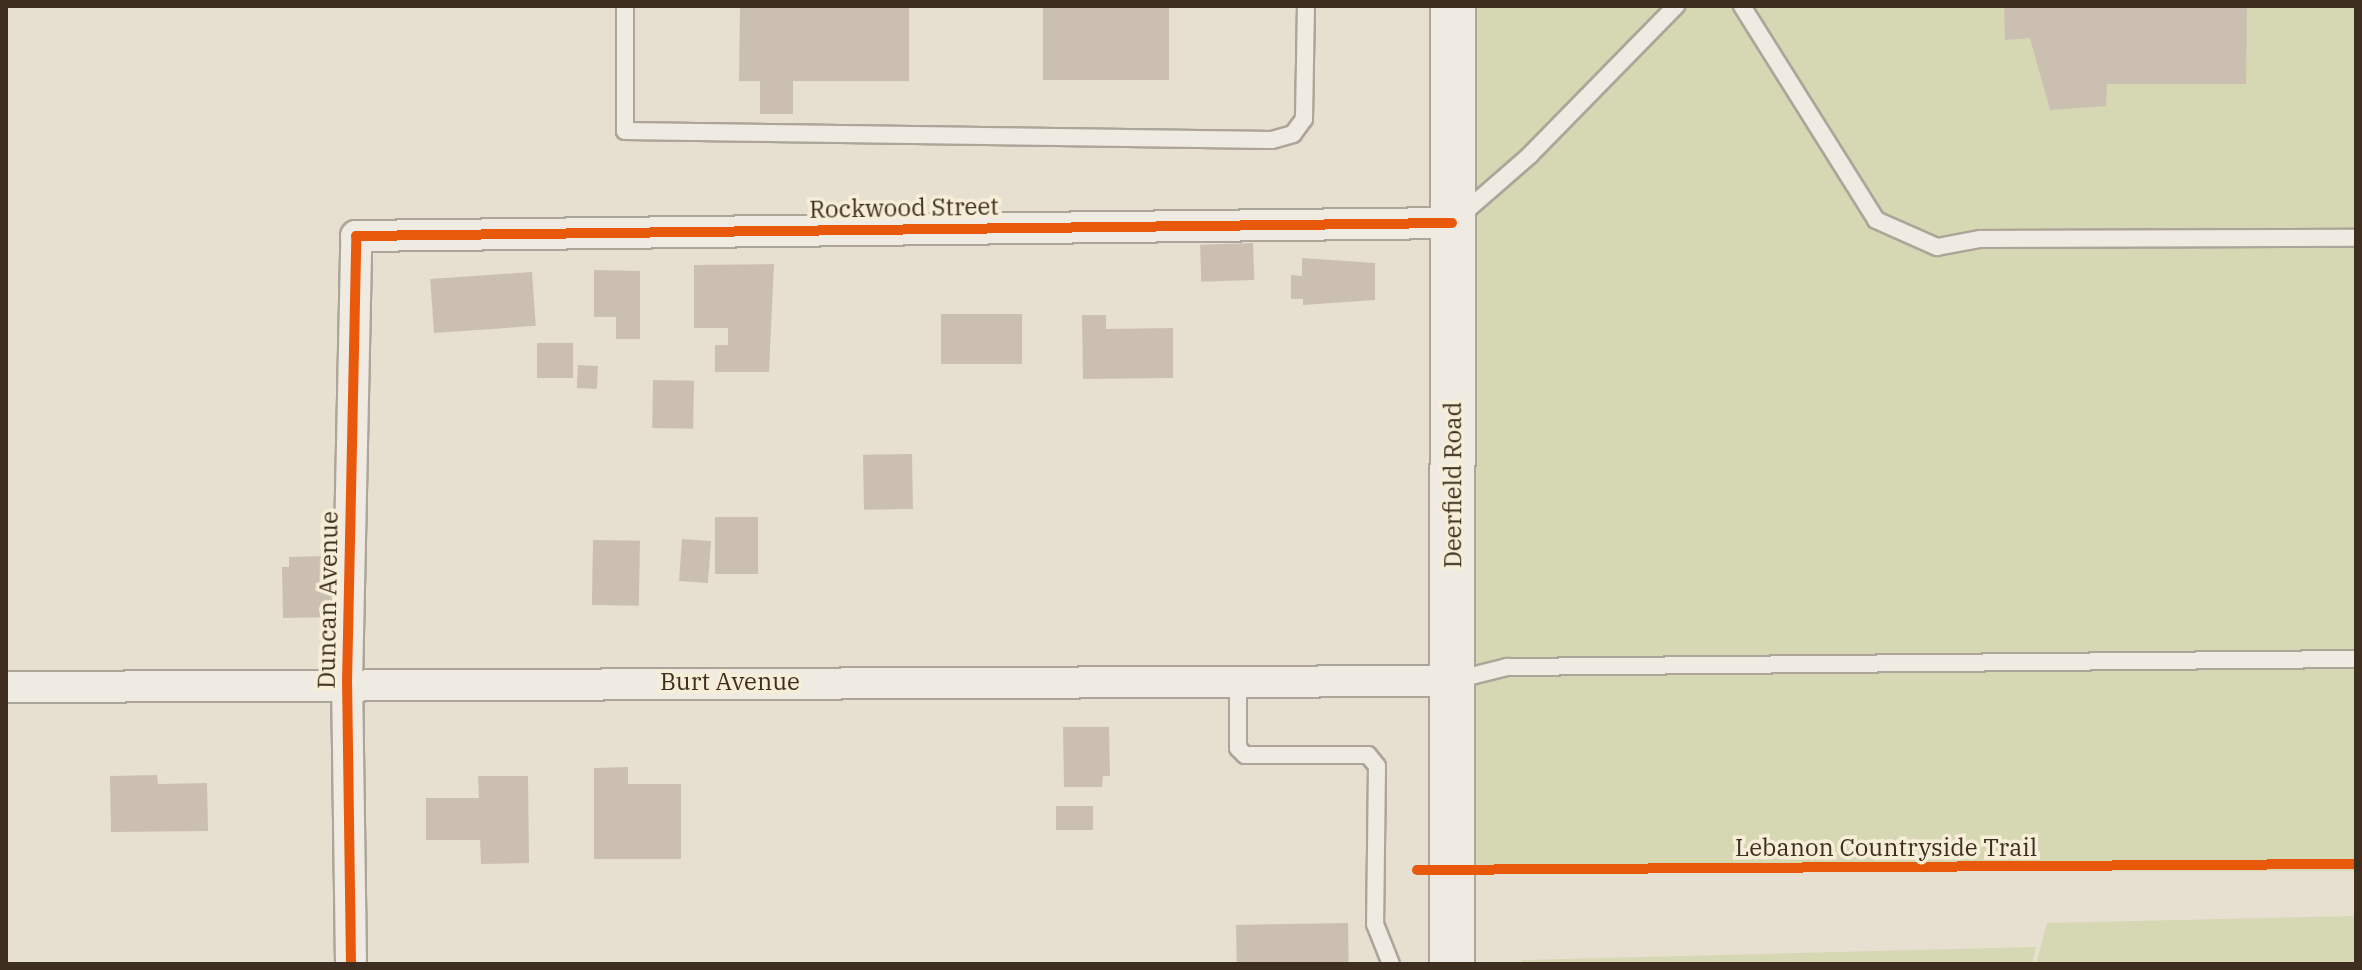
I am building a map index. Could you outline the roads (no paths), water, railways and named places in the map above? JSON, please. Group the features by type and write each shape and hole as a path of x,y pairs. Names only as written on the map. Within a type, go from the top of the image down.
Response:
{"street":[{"name":"Deerfield Road","path":"1452,964 1453,6"},
{"name":"Rockwood Street","path":"356,236 1452,223"},
{"name":"Duncan Avenue","path":"351,964 347,683 356,236"},
{"name":"Burt Avenue","path":"6,687 347,683 1453,681"}],"lane":[{"path":"625,6 625,131 1272,140 1293,134 1304,119 1306,6"},
{"path":"1452,223 1530,155 1676,6"},
{"path":"1742,6 1876,220 1937,247 1980,239 2356,238"},
{"path":"1453,681 1507,667 2356,659"},
{"path":"1238,681 1238,748 1245,755 1368,755 1377,766 1375,924 1391,964"}]}
